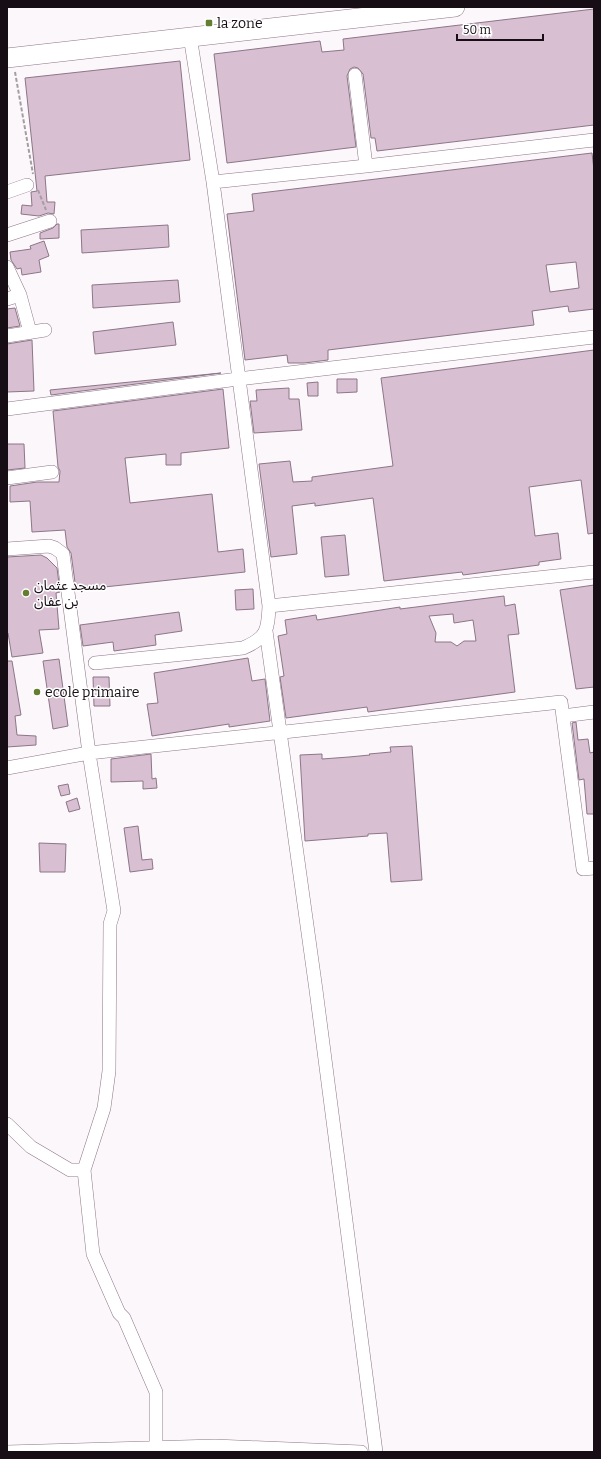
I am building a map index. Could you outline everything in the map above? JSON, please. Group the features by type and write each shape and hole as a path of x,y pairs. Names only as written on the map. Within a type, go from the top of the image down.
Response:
{"main road":[{"path":"10,57 455,7"}],"street":[{"path":"190,36 213,182 269,606 266,631 316,990 376,1452"},
{"path":"355,74 366,166"},
{"path":"213,182 594,140"},
{"path":"7,192 32,182"},
{"path":"7,235 50,221"},
{"path":"7,267 20,295 30,332"},
{"path":"7,299 20,295"},
{"path":"7,336 45,330"},
{"path":"7,409 238,379 594,337"},
{"path":"7,478 52,472"},
{"path":"7,549 50,546 63,554 89,753 114,911 110,924 109,1071 104,1108 84,1170 93,1254 119,1313 124,1318 156,1392 156,1448"},
{"path":"269,606 594,572"},
{"path":"95,663 243,648 255,643 266,631"},
{"path":"7,768 89,753 561,702 583,869 594,868"},
{"path":"563,716 594,712"},
{"path":"7,1124 31,1147 70,1170 84,1170"},
{"path":"7,1452 216,1446 361,1452"}],"path":[{"path":"10,57 32,182 50,221"}],"building":[{"path":"594,9 594,125 377,151 375,138 371,138 363,74 358,68 354,67 350,69 347,76 356,147 227,163 214,54 320,41 322,52 344,50 343,39"},
{"path":"180,61 190,160 45,176 47,202 55,202 54,214 48,213 39,216 21,214 22,205 32,206 31,192 37,191 25,78"},
{"path":"592,153 594,170 594,309 569,312 568,306 532,311 534,325 328,350 328,360 288,363 287,355 245,360 227,214 254,211 252,194","holes":["576,262 579,288 550,292 546,265"]},
{"path":"59,224 59,238 40,239 40,233 53,228"},
{"path":"168,225 169,247 82,253 81,230"},
{"path":"44,241 49,256 39,260 41,272 22,275 21,268 17,269 11,260 10,252 31,249 30,246"},
{"path":"178,280 180,302 93,308 92,285"},
{"path":"15,308 20,326 7,328 7,309"},
{"path":"173,322 176,345 95,354 93,332"},
{"path":"32,340 34,391 7,392 7,344"},
{"path":"594,350 594,533 588,534 581,480 529,487 535,536 558,533 561,559 539,562 539,565 463,575 462,572 384,581 373,498 315,506 315,503 292,506 297,554 271,557 259,464 290,461 293,482 312,481 312,477 393,466 381,378"},
{"path":"221,373 51,395 50,390"},
{"path":"337,379 357,379 357,392 337,393"},
{"path":"318,382 318,396 308,396 307,383"},
{"path":"289,388 289,399 299,399 302,430 254,433 250,401 257,401 256,390"},
{"path":"223,389 229,448 181,453 181,465 166,465 166,454 125,458 130,503 212,494 218,552 243,549 245,572 76,590 71,553 67,547 65,530 32,532 30,501 10,502 10,486 37,482 59,482 60,471 58,467 53,411"},
{"path":"7,444 24,444 25,468 7,470"},
{"path":"345,535 349,575 325,577 321,537"},
{"path":"41,555 47,558 57,568 60,592 56,593 59,629 39,630 43,653 12,657 7,633 7,557"},
{"path":"594,585 594,687 576,689 560,590"},
{"path":"253,589 254,609 236,610 235,590"},
{"path":"504,596 505,606 515,604 519,634 508,635 515,692 368,712 367,707 286,718 280,677 284,676 278,636 287,634 285,620 316,615 317,620 400,607 400,609","holes":["453,614 454,623 473,620 476,641 464,641 457,646 451,642 435,642 436,633 429,616"]},
{"path":"179,612 182,631 155,635 156,645 114,651 113,642 83,646 80,625"},
{"path":"248,658 252,681 265,679 270,721 229,727 229,724 152,736 147,704 158,703 154,673"},
{"path":"59,659 68,726 53,729 43,661"},
{"path":"7,661 12,661 21,715 15,716 17,735 36,736 36,745 7,747"},
{"path":"93,677 109,677 110,706 94,706"},
{"path":"576,722 578,740 588,739 590,753 594,752 594,814 587,814 584,779 579,780 572,723"},
{"path":"412,746 422,880 391,882 387,833 305,841 300,755 322,754 322,759 349,757 391,752 390,747"},
{"path":"151,754 152,779 156,778 157,788 143,789 143,781 111,782 111,759"},
{"path":"68,784 70,794 61,796 58,786"},
{"path":"77,798 80,809 69,812 66,802"},
{"path":"138,826 142,860 152,859 153,869 130,872 124,828"},
{"path":"39,843 66,844 65,872 40,872"}],"place":[{"name":"la zone","path":"209,23"},
{"name":"مسجد عثمان بن عفان","path":"26,593"},
{"name":"ecole primaire","path":"37,692"}]}
